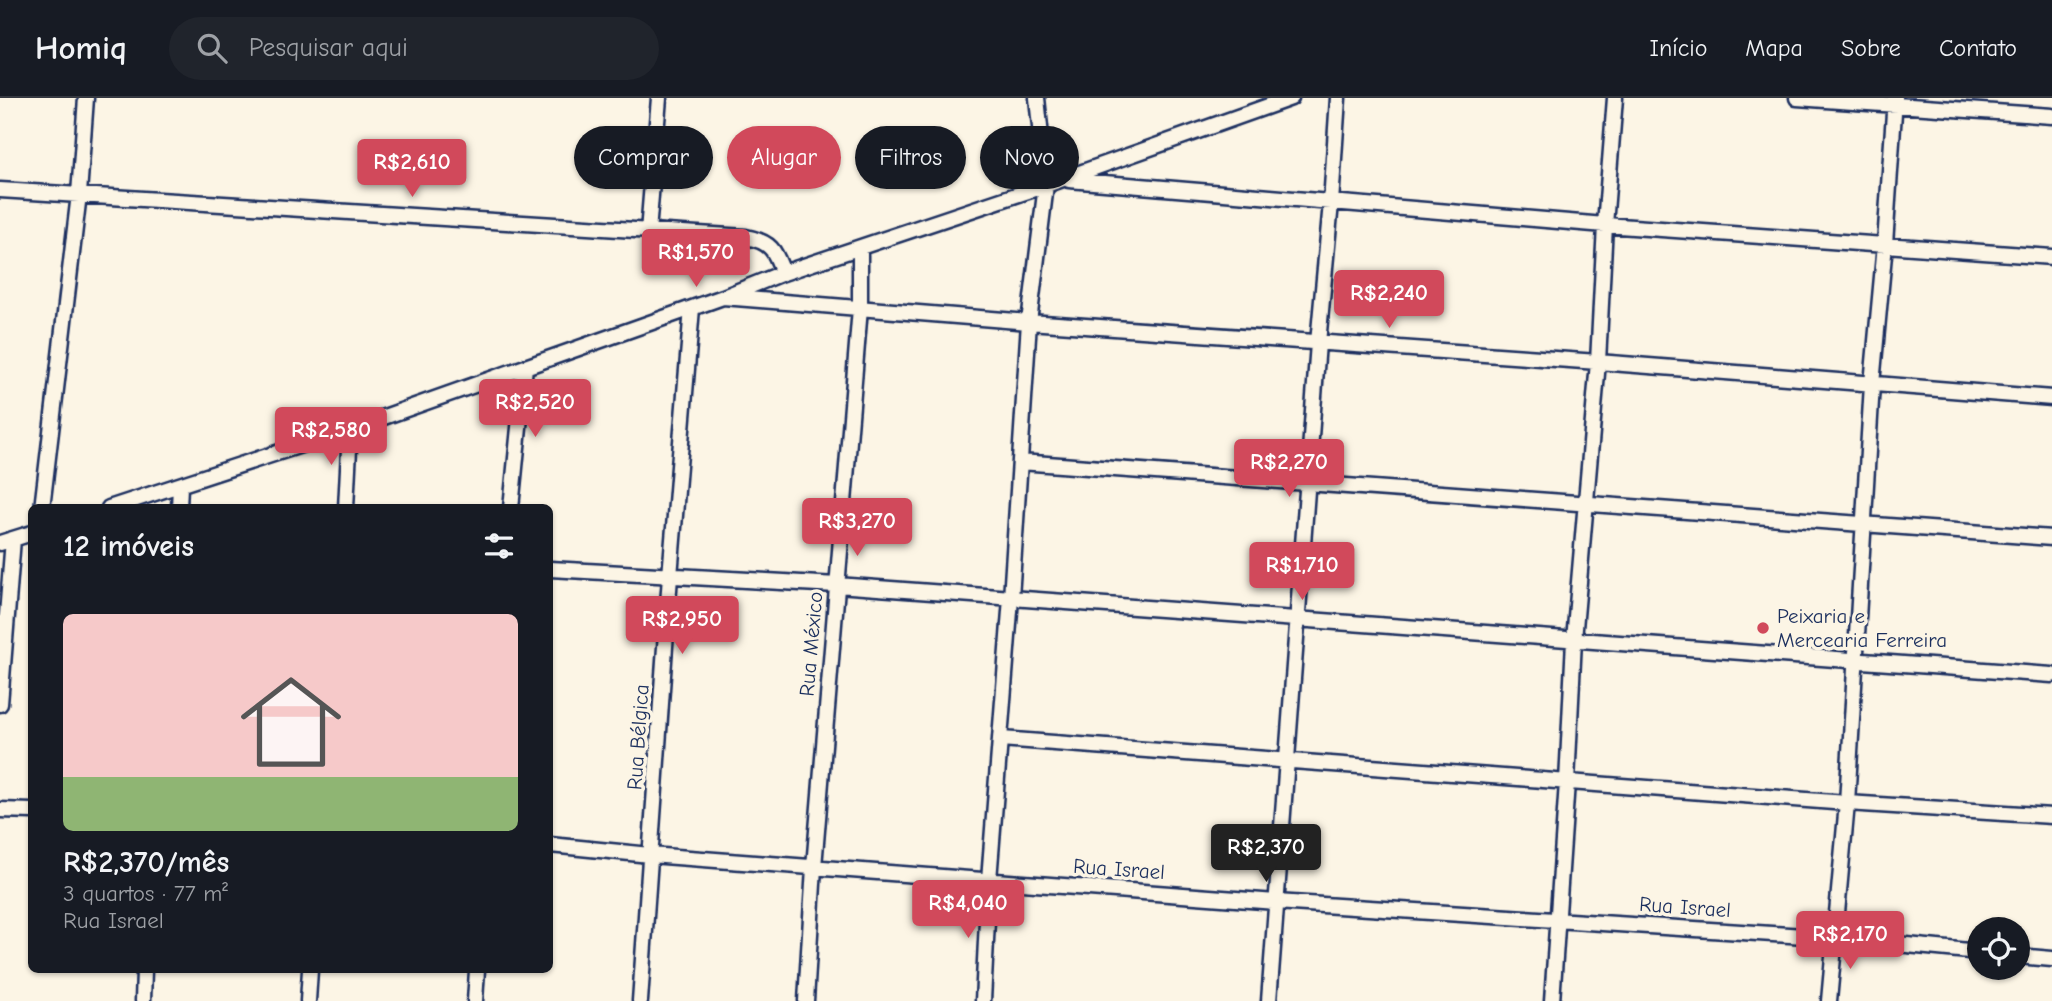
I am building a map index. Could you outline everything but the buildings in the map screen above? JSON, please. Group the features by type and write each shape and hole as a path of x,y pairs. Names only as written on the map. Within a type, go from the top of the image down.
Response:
{"street":[{"path":"42,504 79,194 86,98"},
{"path":"649,232 659,98"},
{"path":"1037,98 1040,126"},
{"path":"1079,173 1292,98"},
{"path":"1269,1001 1338,98"},
{"path":"1552,1001 1567,782 1573,640 1598,362 1615,98"},
{"path":"1797,98 1894,101 2052,116"},
{"path":"1829,1001 1847,803 1872,384 1885,244 1894,101"},
{"path":"1079,180 1605,225 2052,257"},
{"path":"122,504 351,429 723,298 783,273 1034,189"},
{"path":"983,1001 989,880 1012,598 1029,322 1046,189"},
{"path":"0,190 746,237 762,240 772,247 783,273"},
{"name":"Rua México","path":"806,1001 814,867 860,308 860,249"},
{"path":"723,298 2052,398"},
{"name":"Rua Bélgica","path":"640,1001 692,308"},
{"path":"511,504 525,367"},
{"path":"346,504 351,429"},
{"path":"1020,461 2052,538"},
{"path":"179,504 180,486"},
{"path":"0,704 7,541 28,534"},
{"path":"553,569 837,585 2052,675"},
{"path":"1001,739 2052,816"},
{"path":"0,810 28,811"},
{"name":"Rua Israel","path":"553,845 1276,902 1835,938 1967,951"},
{"path":"2030,957 2052,959"},
{"path":"143,1001 144,973"},
{"path":"308,1001 310,973"},
{"path":"475,1001 477,973"}],"place":[{"name":"Peixaria e Mercearia Ferreira","path":"1763,628"}]}
